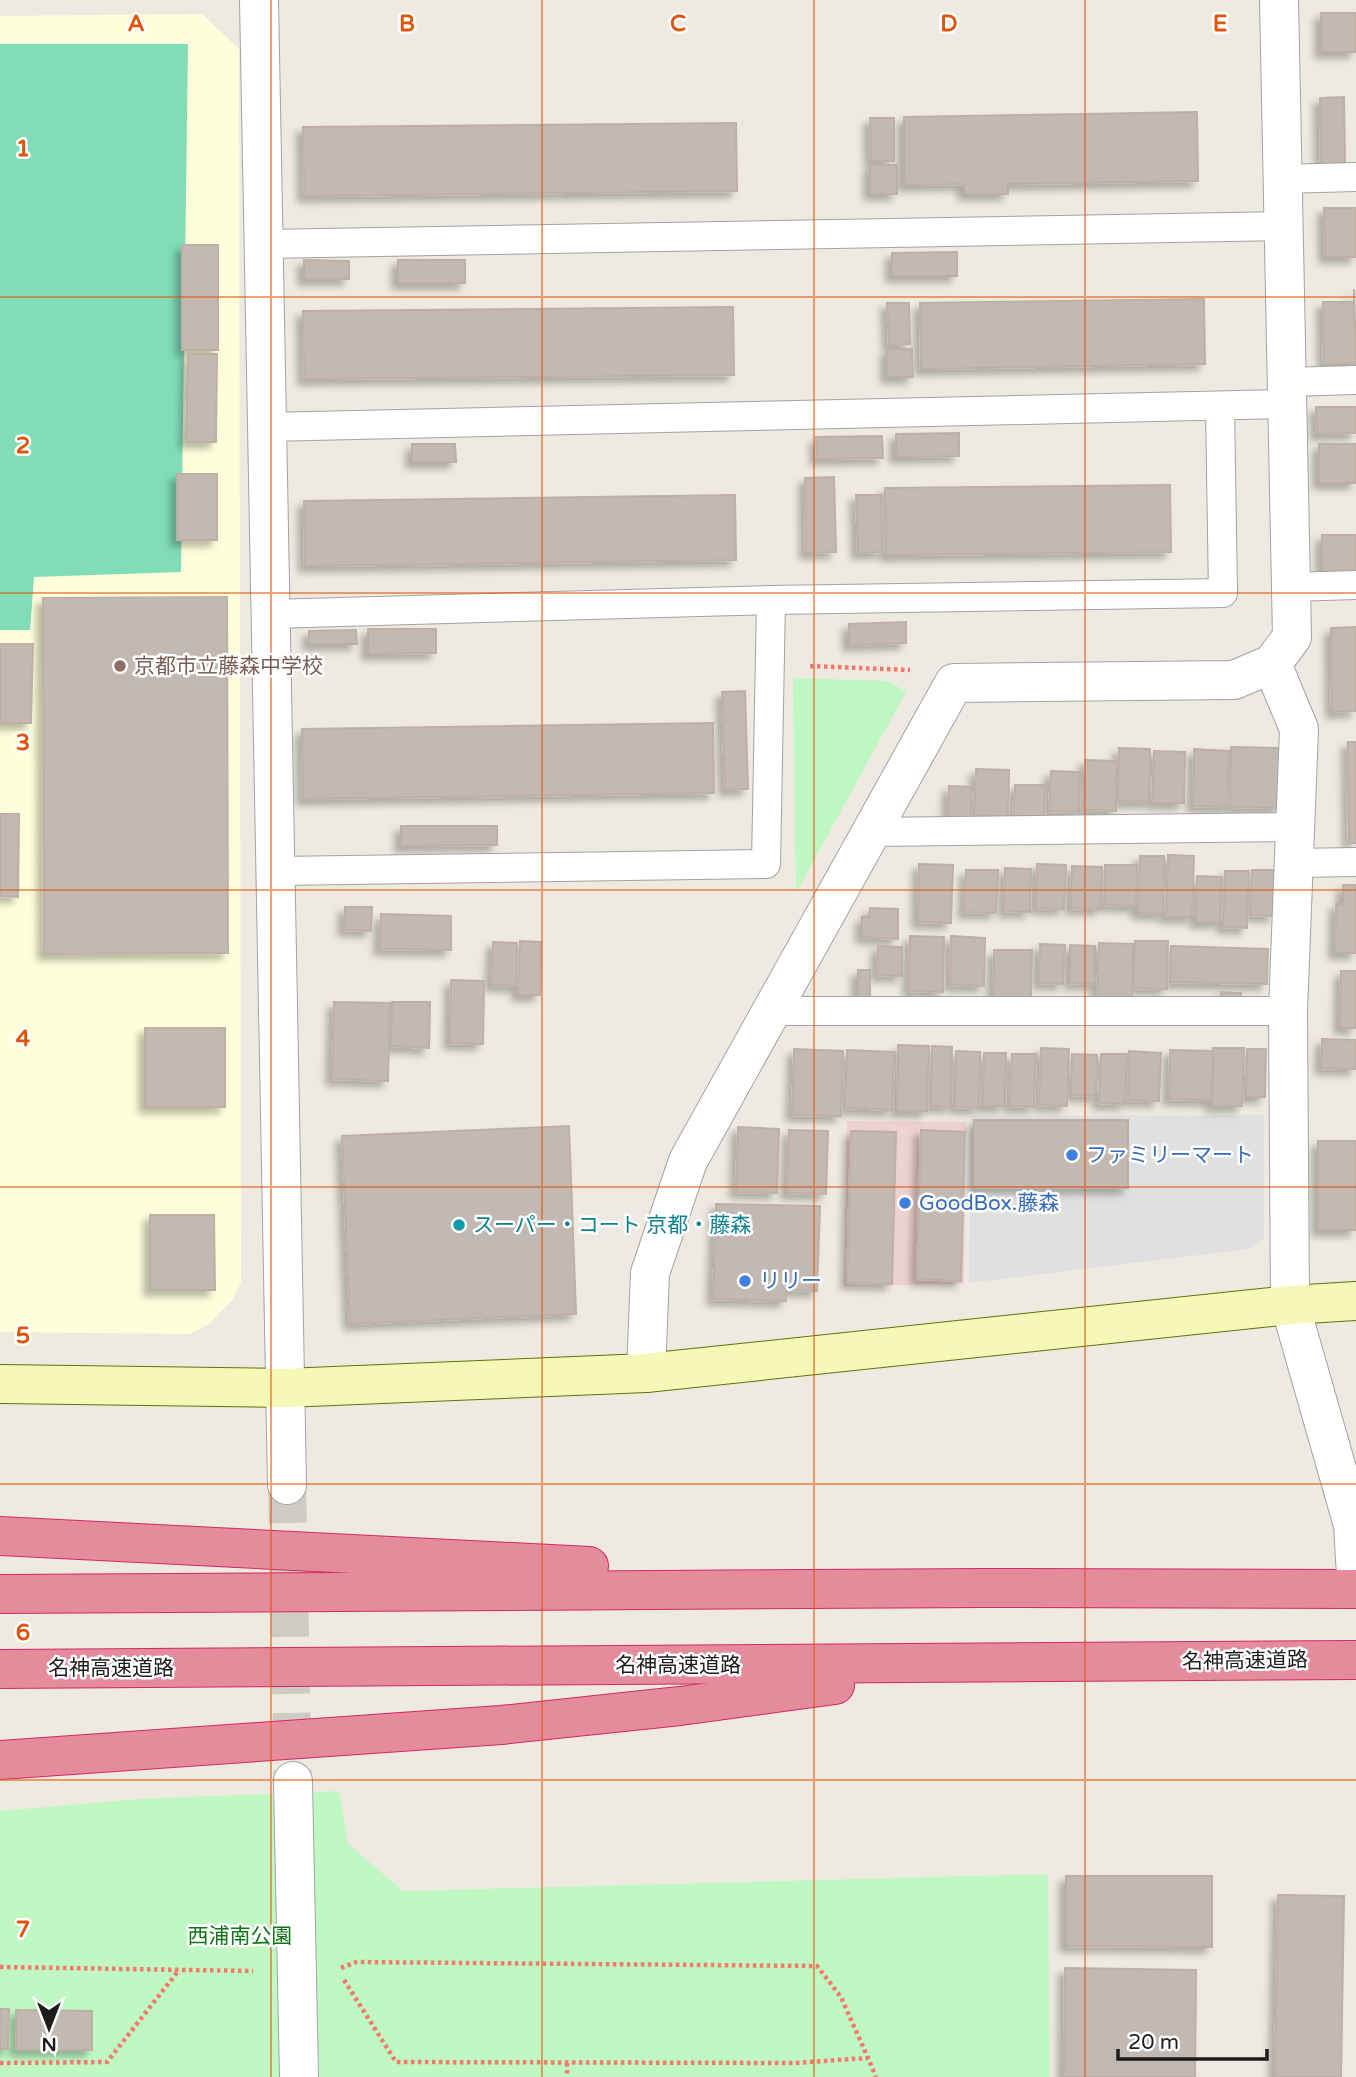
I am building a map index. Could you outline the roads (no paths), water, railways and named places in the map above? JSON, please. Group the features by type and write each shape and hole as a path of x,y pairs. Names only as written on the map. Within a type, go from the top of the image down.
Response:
{"highway":[{"path":"0,1536 985,1588"},
{"path":"0,1594 1348,1585"},
{"name":"名神高速道路","path":"0,1669 1345,1660"},
{"path":"0,1760 502,1725 680,1706 989,1664"}],"street":[{"path":"259,0 287,1485"},
{"path":"646,1373 650,1273 683,1173 954,683 1234,680 1272,664 1293,637 1279,0"},
{"path":"1272,664 1299,729 1288,1012 1290,1304 1354,1525 1348,1585"},
{"path":"0,1384 285,1388 646,1373 1290,1304 1356,1301"},
{"path":"293,1781 299,2077"}],"lane":[{"path":"1282,179 1356,177"},
{"path":"264,244 1284,226"},
{"path":"267,427 1220,406 1356,380"},
{"path":"270,614 771,600 1223,593 1220,406"},
{"path":"1292,587 1356,585"},
{"path":"276,871 766,864 771,600"},
{"path":"870,832 1295,845 1356,862"},
{"path":"771,1011 1288,1012"}],"tunnel":[{"path":"287,1485 293,1781"}],"place":[{"name":"京都市立藤森中学校","path":"120,666"},
{"name":"ファミリーマート","path":"1072,1155"},
{"name":"GoodBox.藤森","path":"905,1203"},
{"name":"スーパー・コート 京都・藤森","path":"459,1225"},
{"name":"リリー","path":"745,1281"}],"park label":[{"name":"西浦南公園","path":"240,1936"}]}
